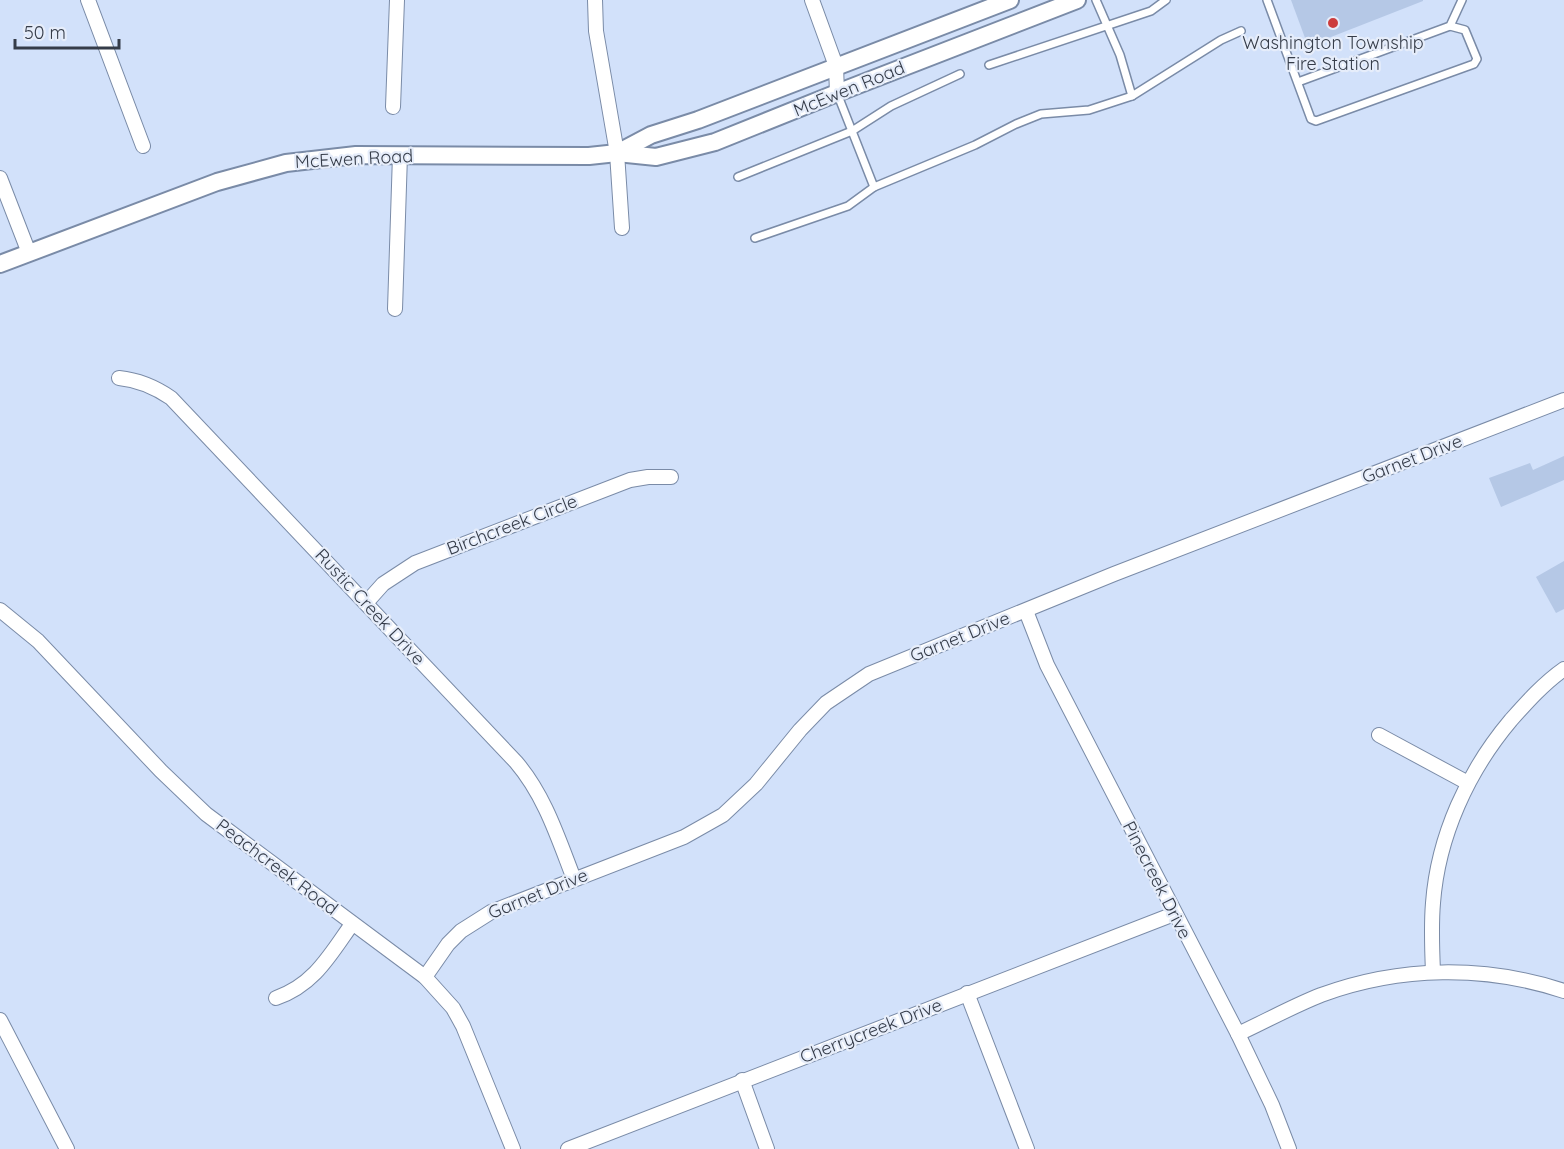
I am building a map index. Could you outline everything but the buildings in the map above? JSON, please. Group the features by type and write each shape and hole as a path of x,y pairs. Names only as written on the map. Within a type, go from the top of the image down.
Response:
{"street":[{"path":"88,0 143,146"},
{"path":"393,107 397,0"},
{"path":"595,0 596,31 617,153 622,228"},
{"path":"812,0 836,66 837,93"},
{"name":"McEwen Road","path":"617,153 651,135 698,120 1010,0"},
{"name":"McEwen Road","path":"0,264 217,182 251,171 321,158 400,155 589,156 617,153 656,157 715,142 1077,0"},
{"path":"395,309 400,155"},
{"path":"0,178 29,254"},
{"name":"Rustic Creek Drive","path":"119,378 145,383 171,398 524,771 548,811 574,879"},
{"name":"Garnet Drive","path":"425,977 448,944 475,920 684,837 723,815 756,784 800,730 826,703 869,674 1114,574 1564,400"},
{"name":"Birchcreek Circle","path":"366,603 383,584 416,563 630,480 671,477"},
{"name":"Peachcreek Road","path":"0,610 38,641 161,771 206,814 425,977 453,1008 463,1026 513,1149"},
{"name":"Pinecreek Drive","path":"1026,611 1047,665 1238,1034 1272,1105 1289,1149"},
{"path":"1433,972 1431,931 1438,870 1446,839 1468,783 1494,741 1519,711 1546,683 1564,669"},
{"path":"1379,735 1468,783"},
{"name":"Cherrycreek Drive","path":"568,1149 1174,914"},
{"path":"276,998 298,989 311,979 352,924"},
{"path":"1238,1034 1320,996 1350,986 1380,979 1433,972 1507,976 1564,991"},
{"path":"968,993 1027,1149"},
{"path":"0,1020 67,1149"},
{"path":"742,1080 767,1149"}],"lane":[{"path":"1096,0 1120,55 1132,96"},
{"path":"989,65 1151,11 1166,0"},
{"path":"1267,0 1311,119 1316,121 1474,64 1477,59 1466,30 1450,26 1298,81"},
{"path":"1450,26 1462,0"},
{"path":"754,238 848,206 874,187 975,145 1041,114 1089,110 1132,96 1221,40 1241,31"},
{"path":"738,177 852,131 891,106 960,74"},
{"path":"837,93 874,187"}],"place":[{"name":"Washington Township Fire Station","path":"1333,23"}]}
